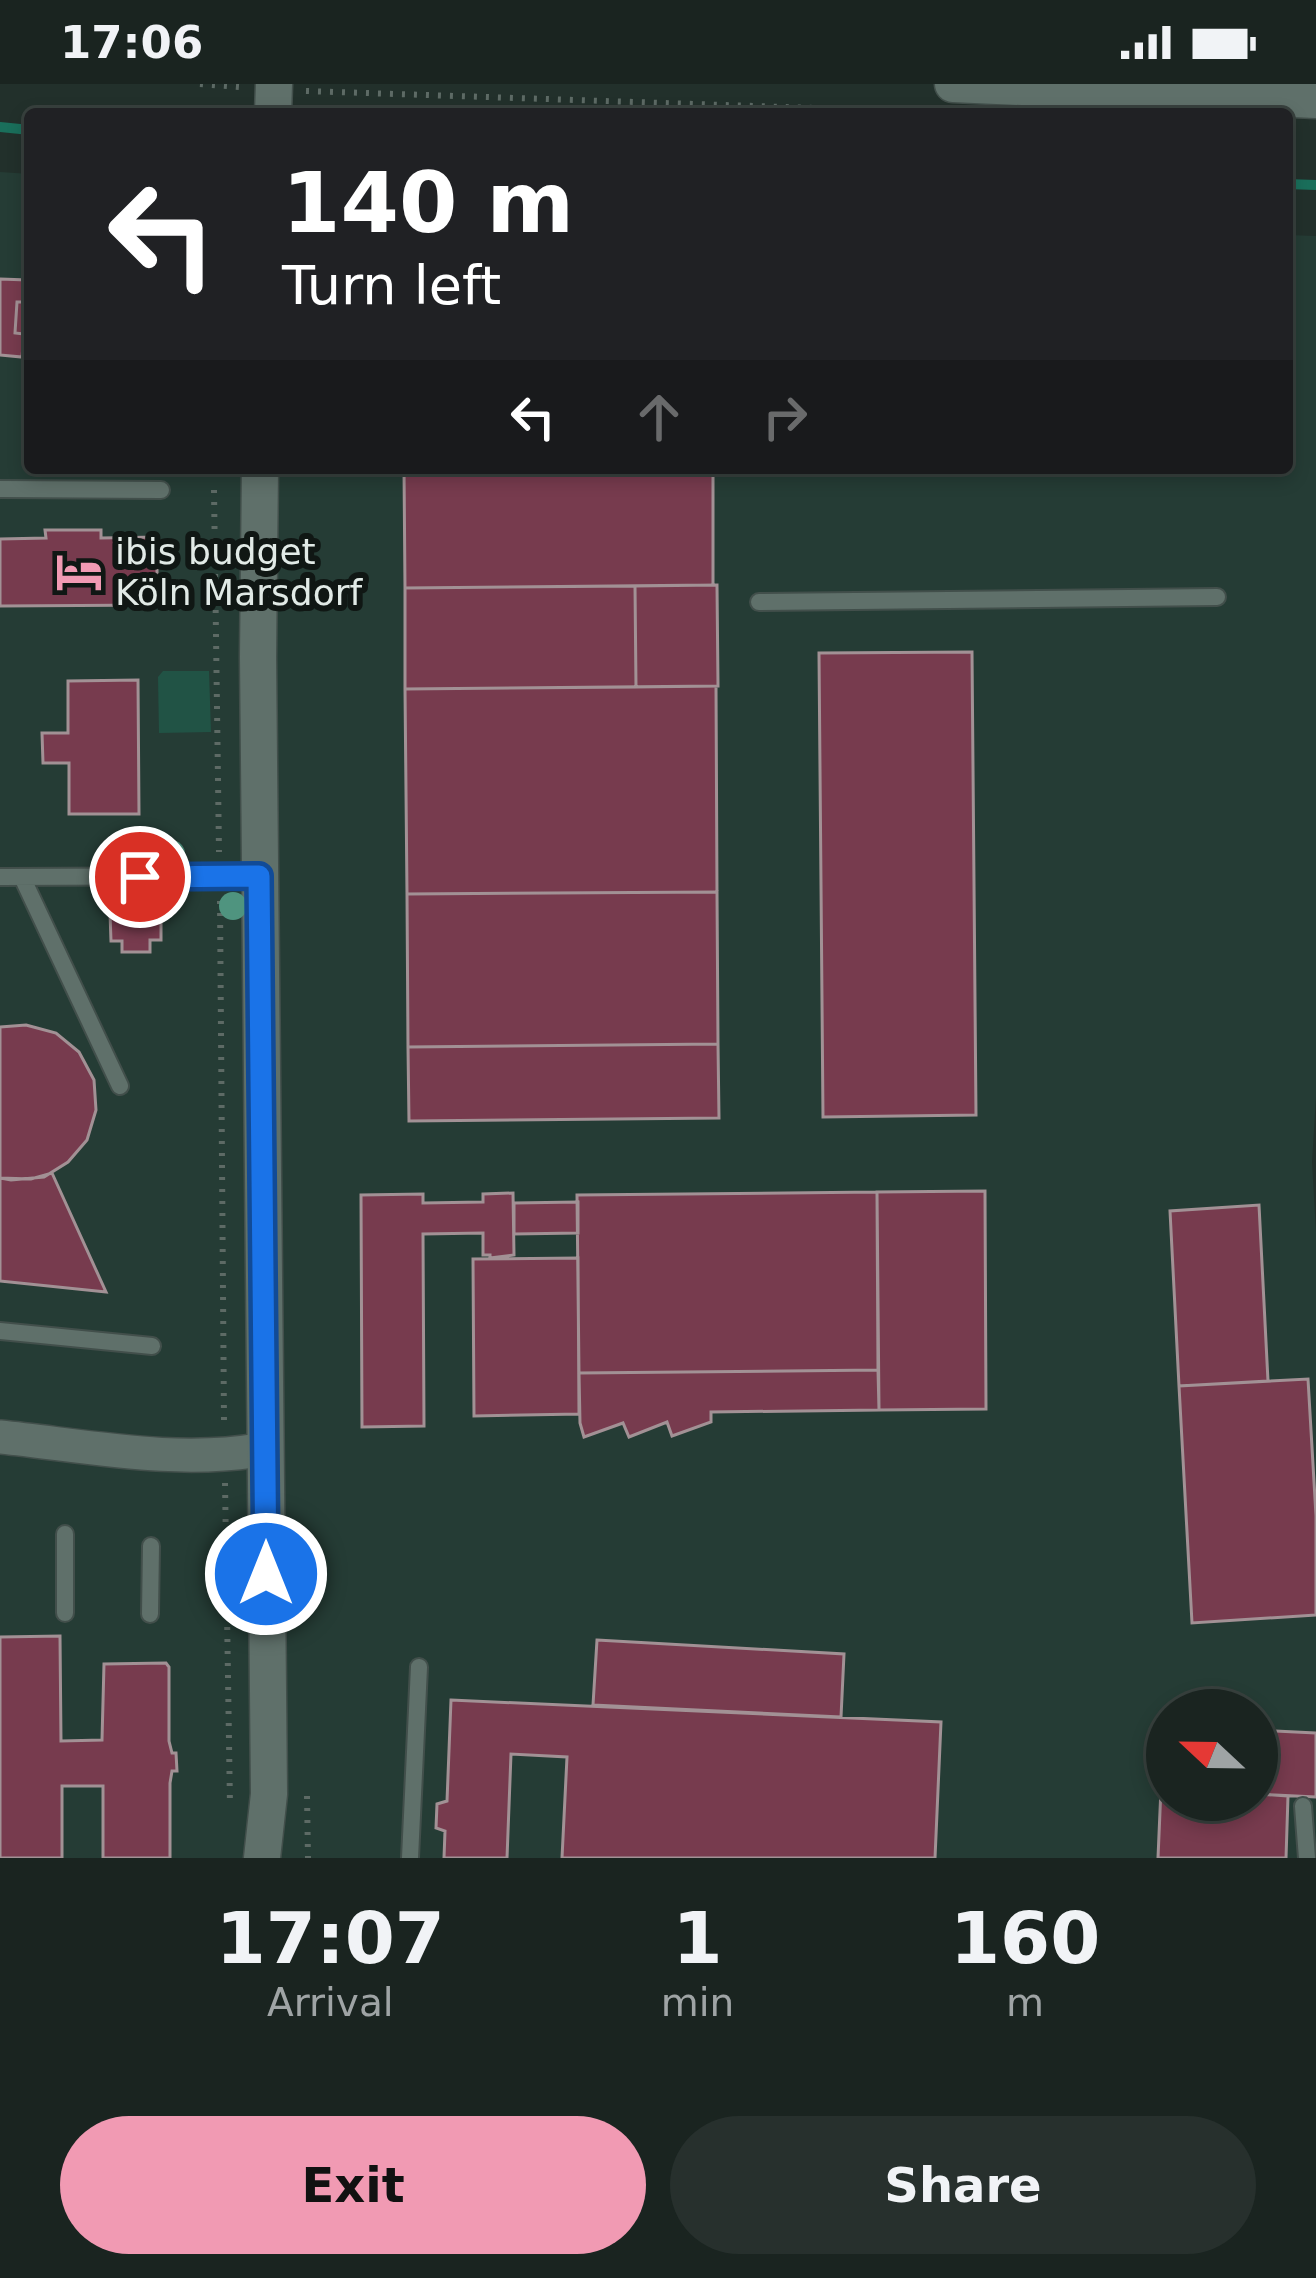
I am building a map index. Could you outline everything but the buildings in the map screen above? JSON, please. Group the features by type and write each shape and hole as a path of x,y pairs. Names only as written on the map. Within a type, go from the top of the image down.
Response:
{"street":[{"path":"945,98 1316,100"},
{"path":"260,474 268,1794 262,1858"},
{"path":"0,1437 190,1455 224,1456 265,1449"},
{"path":"268,1794 280,1858"}],"lane":[{"path":"0,490 161,490"},
{"path":"759,602 1217,597"},
{"path":"0,877 259,876"},
{"path":"22,877 120,1086"},
{"path":"0,1331 152,1346"},
{"path":"64,1613 65,1534"},
{"path":"150,1614 151,1546"},
{"path":"410,1858 419,1667"},
{"path":"1303,1805 1306,1858"}],"path":[{"path":"200,84 273,95 945,98"},
{"path":"214,490 223,1429"},
{"path":"224,1478 230,1814"}],"shaded area":[{"path":"0,172 24,174 24,474 1293,474 1293,235 1316,236 1316,1097 1312,1162 1316,1858 0,1858"}],"green space":[{"path":"163,671 209,671 211,732 159,733 158,677"}],"waterway":[{"path":"0,127 24,129"},
{"path":"1293,184 1316,185"}],"place":[{"name":"ibis budget Köln Marsdorf","path":"79,572"}],"route":[{"path":"140,877 259,876 266,1574"}]}
